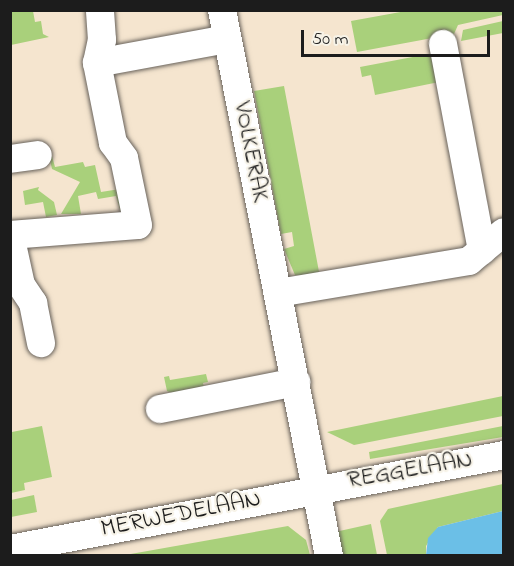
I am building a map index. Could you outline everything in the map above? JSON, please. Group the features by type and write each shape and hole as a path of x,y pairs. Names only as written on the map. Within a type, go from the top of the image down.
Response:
{"street":[{"path":"41,343 33,303 21,285 10,235 138,225 124,158 112,143 97,63 102,40 100,10"},
{"name":"VOLKERAK","path":"222,10 329,555"},
{"path":"97,63 227,39"},
{"path":"443,44 482,250"},
{"path":"278,293 470,261 504,232"},
{"path":"160,408 296,382"},
{"name":"REGGELAAN","path":"317,488 504,455"},
{"name":"MERWEDELAAN","path":"10,549 317,488"}],"green space":[{"path":"11,10 33,11 35,22 41,21 43,34 49,37 11,45"},
{"path":"406,11 503,11 503,15 458,25 454,34 357,52 351,21"},
{"path":"503,21 503,33 461,41 463,30"},
{"path":"439,52 444,81 375,95 371,75 362,77 360,67"},
{"path":"284,86 320,277 295,275 284,249 294,246 292,232 281,234 254,91"},
{"path":"49,156 52,156 55,167 83,162 85,167 95,165 101,192 120,189 121,213 116,196 98,199 96,192 78,196 81,214 61,214 80,182 52,169"},
{"path":"39,187 38,190 54,202 57,215 46,217 43,202 25,205 23,191"},
{"path":"206,374 208,382 203,383 204,388 174,394 167,391 164,377 169,376 170,380"},
{"path":"503,396 503,416 354,445 327,432"},
{"path":"42,426 52,477 24,483 25,490 11,493 11,427 12,432"},
{"path":"503,426 503,437 370,459 369,452"},
{"path":"503,484 503,511 438,527 426,546 426,555 387,555 380,521 388,509"},
{"path":"34,495 37,512 11,517 11,500"},
{"path":"371,524 377,555 340,555 335,532"},
{"path":"288,526 306,540 310,555 125,555"}],"water":[{"path":"503,511 503,555 426,555 428,538 438,527"}]}
